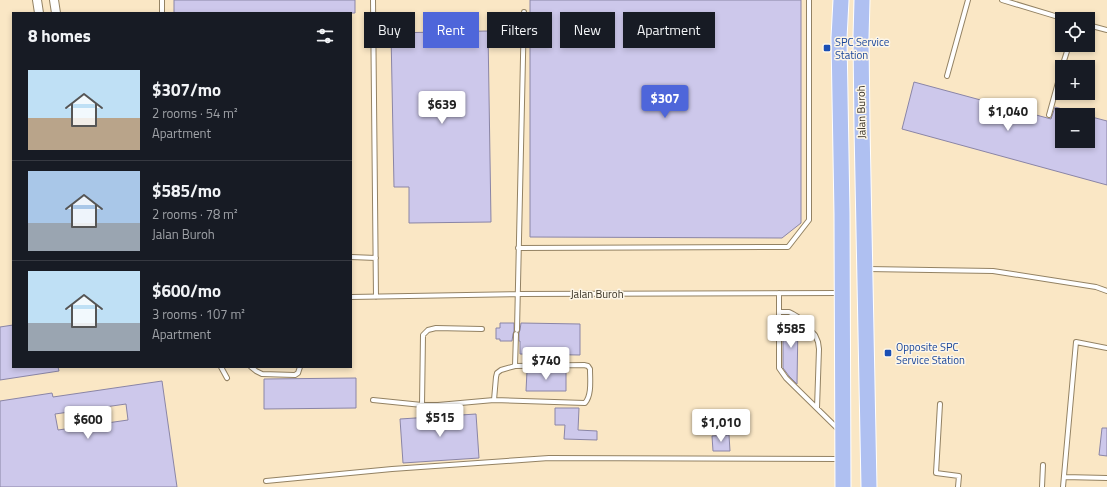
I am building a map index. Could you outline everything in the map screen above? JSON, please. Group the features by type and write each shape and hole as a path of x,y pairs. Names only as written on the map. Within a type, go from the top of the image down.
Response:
{"highway":[{"name":"Jalan Buroh","path":"841,0 839,38 842,214 843,487"},
{"name":"Jalan Buroh","path":"862,0 861,38 864,268 869,487"}],"street":[{"path":"37,0 39,12"},
{"path":"54,0 56,12"}],"lane":[{"path":"162,0 162,12"},
{"path":"373,0 376,297"},
{"path":"518,248 788,247 809,220 809,0"},
{"path":"947,76 968,0"},
{"path":"1002,0 1055,16"},
{"path":"1095,27 1107,30"},
{"path":"515,366 523,48"},
{"path":"1049,115 1055,93"},
{"path":"352,257 376,258"},
{"path":"864,268 993,272 1096,287 1107,291"},
{"path":"779,293 779,368 786,378 843,433"},
{"name":"Jalan Buroh","path":"352,297 517,294 842,293"},
{"path":"779,312 789,312 793,314 815,334 819,349 817,408"},
{"path":"422,404 423,335 428,330 436,328 482,329"},
{"path":"1063,487 1076,342 1107,348"},
{"path":"373,400 438,405 494,400 585,403 589,395 590,370 588,366 584,365 515,366 501,370 497,373 496,377 494,400"},
{"path":"222,368 228,378"},
{"path":"252,368 262,374 295,375 298,373 300,368"},
{"path":"940,404 936,473 959,476 958,487"},
{"path":"266,481 392,469 549,458 843,459"},
{"path":"1042,487 1043,465"},
{"path":"1064,477 1107,478"}],"building":[{"path":"174,0 355,0 355,13 174,12"},
{"path":"530,0 801,0 801,223 782,238 530,237 530,48 552,48 552,12 530,12"},
{"path":"479,31 487,31 487,48 488,48 491,222 409,223 409,187 394,187 391,48 415,48 415,33 423,32 423,48 479,48"},
{"path":"914,82 1051,119 1055,107 1059,108 1055,108 1055,148 1095,148 1095,118 1107,121 1107,185 902,129"},
{"path":"783,321 798,322 797,384 783,368"},
{"path":"500,323 514,323 512,341 500,341 500,339 496,339 496,328 500,328"},
{"path":"521,323 580,324 580,355 520,354 519,333"},
{"path":"12,325 12,368 58,368 59,371 0,380 0,327"},
{"path":"527,371 566,371 566,391 526,391"},
{"path":"356,378 356,408 264,409 264,379"},
{"path":"162,381 177,487 0,487 0,401 52,393 53,397","holes":["126,404 128,420 58,430 55,414"]},
{"path":"555,408 579,408 578,430 597,431 597,440 564,439 565,425 555,425"},
{"path":"476,414 479,458 403,463 400,419"},
{"path":"1102,428 1107,428 1107,456 1099,455"},
{"path":"729,435 730,451 713,451 712,436"}],"place":[{"name":"SPC Service Station","path":"827,48"},
{"name":"Opposite SPC Service Station","path":"888,353"}]}
